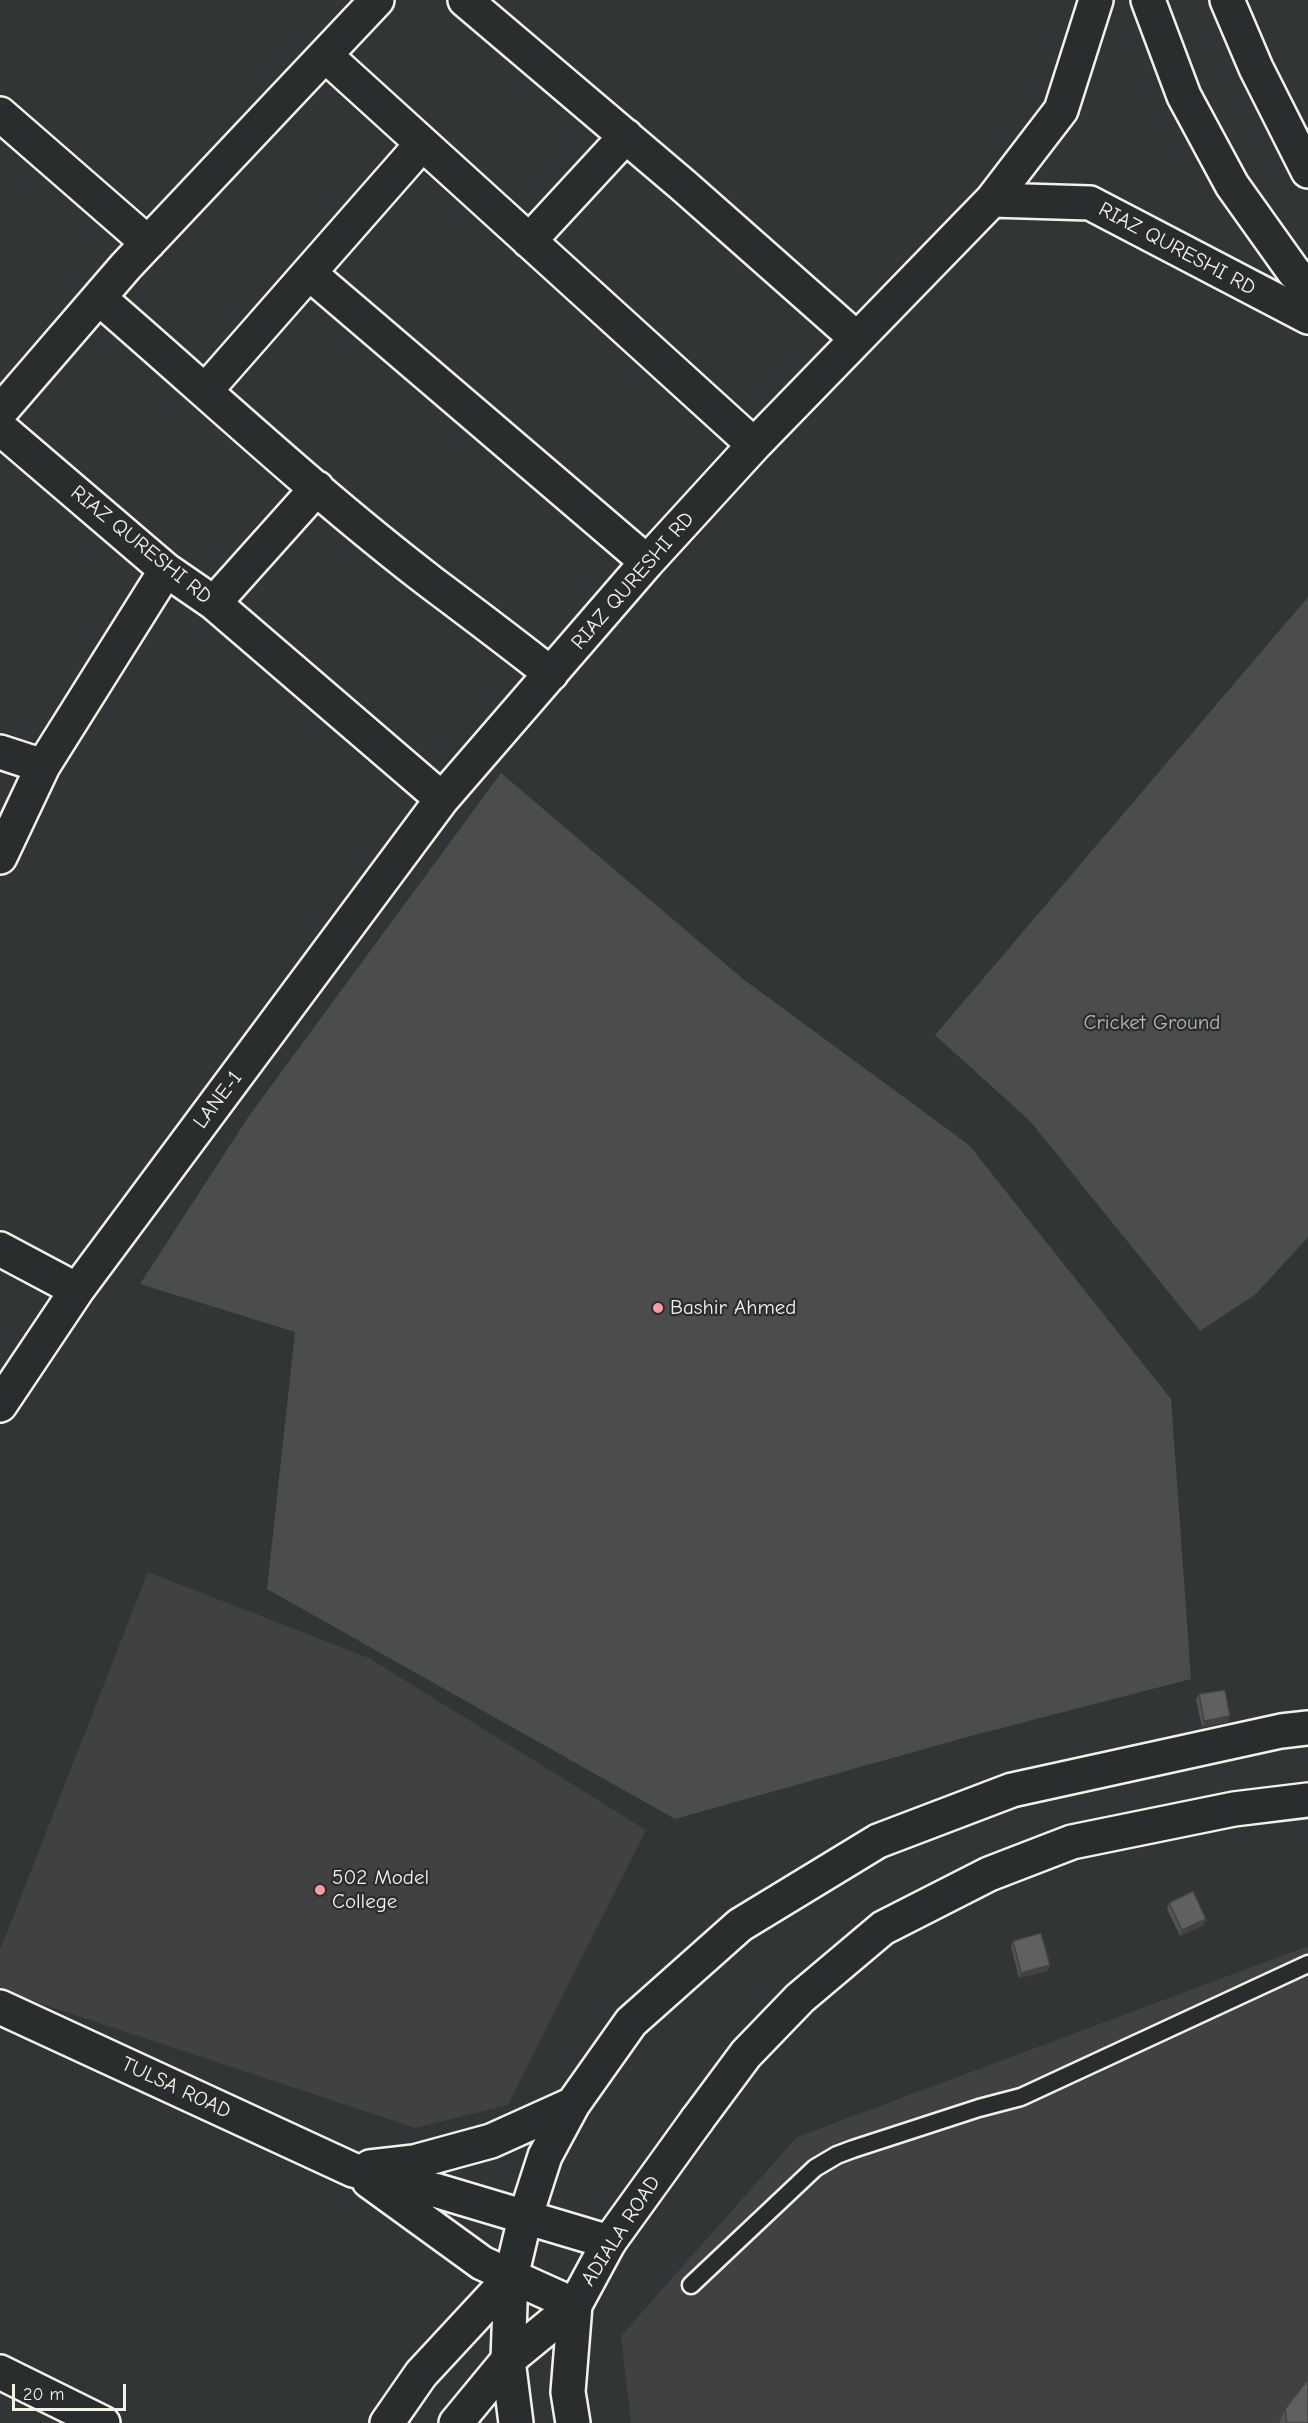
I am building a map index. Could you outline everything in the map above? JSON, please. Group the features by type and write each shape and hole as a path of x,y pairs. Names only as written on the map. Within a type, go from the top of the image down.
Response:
{"street":[{"path":"0,412 148,243 377,0"},
{"path":"465,0 626,136 857,339"},
{"path":"992,200 1061,110 1096,0"},
{"path":"1148,0 1184,96 1232,185 1294,272 1308,286"},
{"path":"1227,0 1256,68 1308,171"},
{"path":"325,55 754,445"},
{"path":"0,114 148,243"},
{"path":"529,241 626,136"},
{"path":"206,390 422,144"},
{"name":"RIAZ QURESHI RD","path":"0,428 166,570 214,603 442,799 647,562 754,445 992,200 1090,203 1308,318"},
{"path":"309,273 647,562"},
{"path":"99,298 317,488 432,583 551,674"},
{"path":"214,603 317,488"},
{"path":"0,856 44,766 166,570"},
{"path":"0,752 44,766"},
{"name":"LANE-1","path":"0,1405 77,1290 442,799"},
{"path":"0,1248 77,1290"},
{"path":"516,2423 508,2360 511,2277 525,2218 545,2156 573,2104 631,2022 740,1925 878,1842 1012,1790 1281,1731 1308,1728"},
{"name":"ADIALA ROAD","path":"573,2423 568,2392 575,2305 609,2242 697,2120 746,2054 800,1998 883,1928 989,1874 1072,1842 1234,1809 1308,1800"},
{"name":"TULSA ROAD","path":"0,2007 353,2169 609,2242"},
{"path":"353,2169 414,2162 491,2141 573,2104"},
{"name":"TULSA ROAD","path":"353,2169 482,2263 575,2305"},
{"path":"387,2423 422,2374 511,2277"},
{"path":"456,2423 508,2360 575,2305"},
{"path":"0,2372 103,2423"}],"lane":[{"path":"691,2285 815,2168 837,2155 979,2108 1021,2097 1308,1964"}],"shaded area":[{"name":"502 Model College","path":"148,1572 369,1658 646,1830 508,2105 415,2128 0,1990 0,1950"},
{"path":"1308,1946 1308,2423 631,2423 621,2336 797,2137"}],"green space":[{"name":"Cricket Ground","path":"1308,597 1308,1237 1256,1294 1200,1331 1030,1121 935,1035"},
{"name":"Bashir Ahmed","path":"501,773 743,979 969,1145 1171,1399 1191,1679 967,1737 675,1819 267,1589 295,1332 140,1284 249,1116"}],"building":[{"path":"1225,1690 1230,1716 1204,1721 1199,1694"},
{"path":"1193,1891 1206,1919 1182,1930 1169,1903"},
{"path":"1041,1933 1050,1965 1021,1973 1013,1941"},
{"path":"1308,2379 1308,2423 1287,2423 1285,2409"}],"place":[{"name":"Bashir Ahmed","path":"658,1308"},
{"name":"502 Model College","path":"320,1890"}]}
